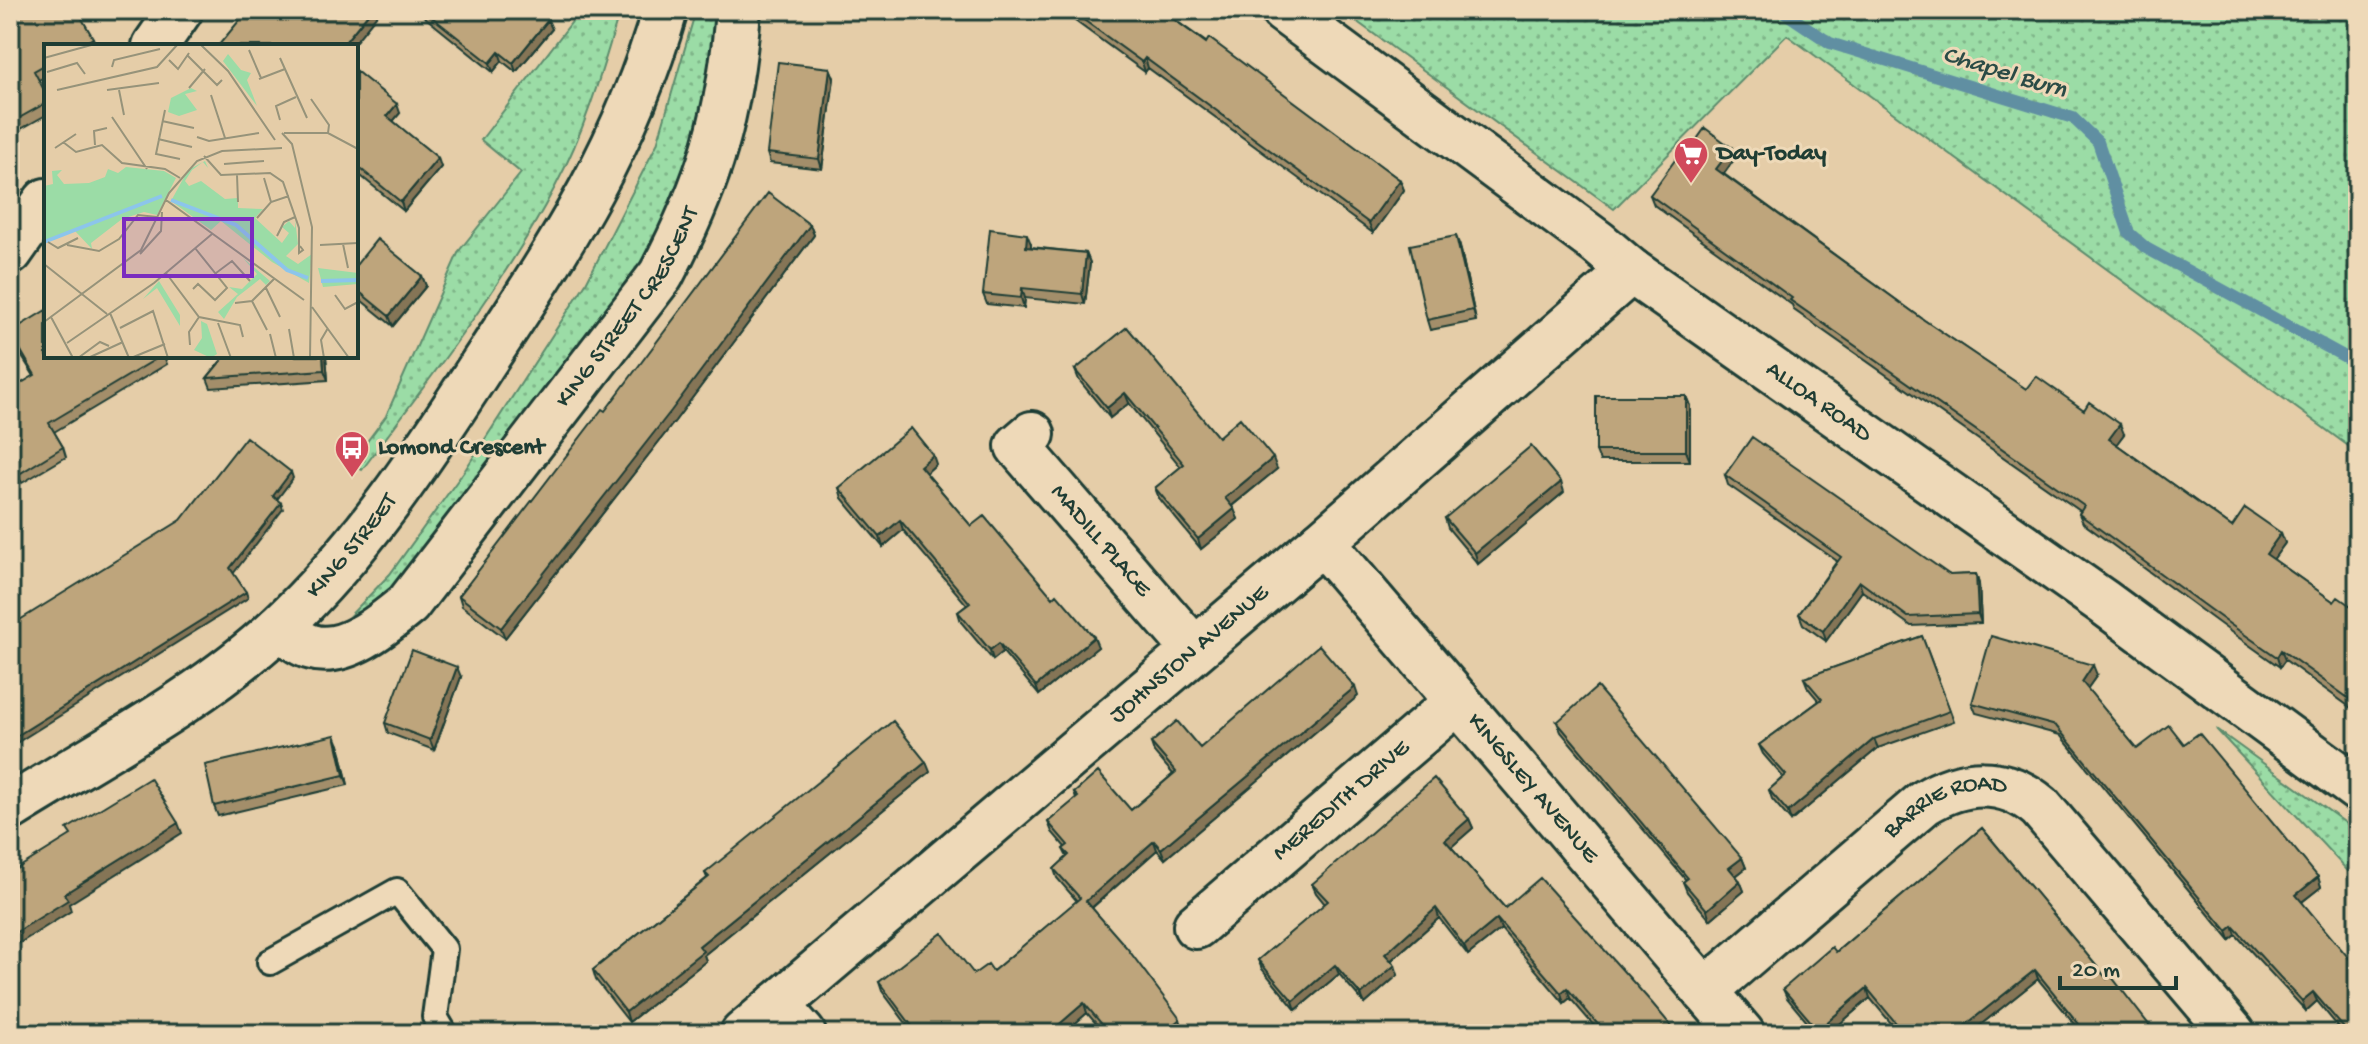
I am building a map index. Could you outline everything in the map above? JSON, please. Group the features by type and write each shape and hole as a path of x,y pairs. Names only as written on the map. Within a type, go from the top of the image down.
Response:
{"street":[{"path":"156,44 180,10"},
{"name":"KING STREET","path":"10,808 220,675 279,627 324,582 414,469 579,216 612,156 637,98 665,10"},
{"name":"KING STREET CRESCENT","path":"279,627 315,649 345,644 381,626 408,604 661,275 693,215 717,151 734,57 738,10"},
{"name":"ALLOA ROAD","path":"1283,10 1598,243 1631,271 2102,601 2358,789"},
{"path":"10,252 44,204"},
{"name":"JOHNSTON AVENUE","path":"743,1034 790,1020 1193,648 1322,542 1631,271"},
{"name":"MADILL PLACE","path":"1032,434 1018,446 1193,648"},
{"name":"KINGSLEY AVENUE","path":"1322,542 1742,1034"},
{"name":"MEREDITH DRIVE","path":"1223,917 1458,701"},
{"name":"BARRIE ROAD","path":"1705,991 1924,803 1943,791 1970,783 1997,785 2023,792 2040,807 2233,1034"}],"lane":[{"path":"270,962 397,891 444,949 435,1017 445,1034"}],"green space":[{"path":"581,10 620,10 592,100 566,166 488,297 362,470 351,463 386,416 459,251 521,173 481,140"},
{"path":"696,10 724,10 679,222 378,609 338,628 390,574 465,470 586,283 657,144"},
{"path":"1341,10 2358,10 2358,453 1787,35 1614,209"},
{"path":"2216,729 2358,832 2358,882"}],"building":[{"path":"10,10 77,10 93,38 82,44 44,44 44,65 34,71 44,90 44,104 10,123"},
{"path":"248,10 371,10 344,44 220,44"},
{"path":"423,10 536,10 548,20 513,63 499,52 490,63"},
{"path":"1070,10 1161,10 1206,43 1209,38 1400,180 1369,223 1145,58 1142,62"},
{"path":"778,62 830,68 819,159 767,153"},
{"path":"358,73 397,104 387,116 438,158 401,202 358,167"},
{"path":"1705,128 1732,148 1716,169 1924,320 2026,389 2036,376 2084,410 2089,402 2120,424 2109,439 2232,527 2245,508 2281,533 2266,554 2334,602 2338,597 2358,611 2358,705 2281,650 2277,657 2231,625 2079,514 2084,506 1790,300 1792,298 1650,195 1680,153 1685,156"},
{"path":"768,193 810,225 671,411 501,628 459,596 602,409 605,411"},
{"path":"990,229 1027,234 1026,247 1086,253 1082,294 1022,288 1021,298 983,294"},
{"path":"1456,236 1473,310 1427,320 1410,245"},
{"path":"377,239 422,276 389,316 358,291 358,263"},
{"path":"44,311 44,358 158,358 49,423 63,447 19,474 16,468 10,472 10,390 35,375 10,332"},
{"path":"1127,327 1218,437 1240,418 1273,458 1225,498 1234,509 1198,539 1155,488 1184,464 1125,393 1107,408 1075,370"},
{"path":"223,358 323,358 324,370 207,378"},
{"path":"1596,396 1686,396 1686,451 1596,451"},
{"path":"911,428 933,455 920,466 971,526 984,516 1053,598 1057,594 1094,637 1036,686 999,643 990,650 958,612 970,603 900,520 880,537 839,488"},
{"path":"246,437 291,472 273,496 281,503 230,568 246,592 10,740 10,626 181,520"},
{"path":"1752,437 1950,575 1976,574 1978,614 1908,617 1859,581 1823,631 1799,614 1841,557 1725,475"},
{"path":"1531,446 1561,482 1475,553 1445,518"},
{"path":"1922,636 1950,711 1874,739 1788,812 1769,790 1786,775 1759,745 1822,699 1804,678"},
{"path":"1991,636 2093,665 2082,682 2137,749 2169,725 2184,744 2199,733 2318,877 2296,895 2358,969 2358,1034 2349,1034 2313,992 2302,1001 2233,926 2227,931 2056,726 1972,703"},
{"path":"1319,645 1355,687 1161,849 1154,841 1086,901 1127,948 1180,1019 1162,1034 1139,1034 1134,1028 1126,1034 1110,1034 1084,1003 1048,1034 918,1034 879,982 942,933 974,974 988,964 993,971 1080,898 1054,869 1069,855 1063,849 1068,845 1048,822 1078,797 1074,793 1098,772 1131,810 1176,772 1151,743 1177,721 1200,748"},
{"path":"412,650 457,667 430,740 385,723"},
{"path":"1597,687 1742,858 1729,868 1740,881 1707,910 1683,882 1688,878 1557,722"},
{"path":"893,721 926,762 699,946 703,951 626,1012 593,970 709,877 705,873"},
{"path":"335,735 344,775 214,806 205,765"},
{"path":"150,778 178,823 64,894 68,900 10,936 10,873 71,835 67,829"},
{"path":"1434,778 1469,819 1445,840 1505,908 1540,878 1678,1034 1606,1034 1567,988 1561,993 1497,919 1464,946 1436,908 1385,954 1395,965 1361,995 1335,965 1293,1001 1258,960 1328,901 1312,884"},
{"path":"1982,828 2107,979 2111,976 2153,1030 2149,1034 2087,1034 2035,970 1954,1034 1905,1034 1867,988 1818,1030 1783,989 1832,947 1836,952"}],"waterway":[{"name":"Chapel Burn","path":"1781,10 1830,43 2073,118 2098,142 2129,233 2146,248 2358,364"}],"place":[{"name":"Day-Today","path":"1691,185"},
{"name":"Lomond Crescent","path":"352,479"}]}
